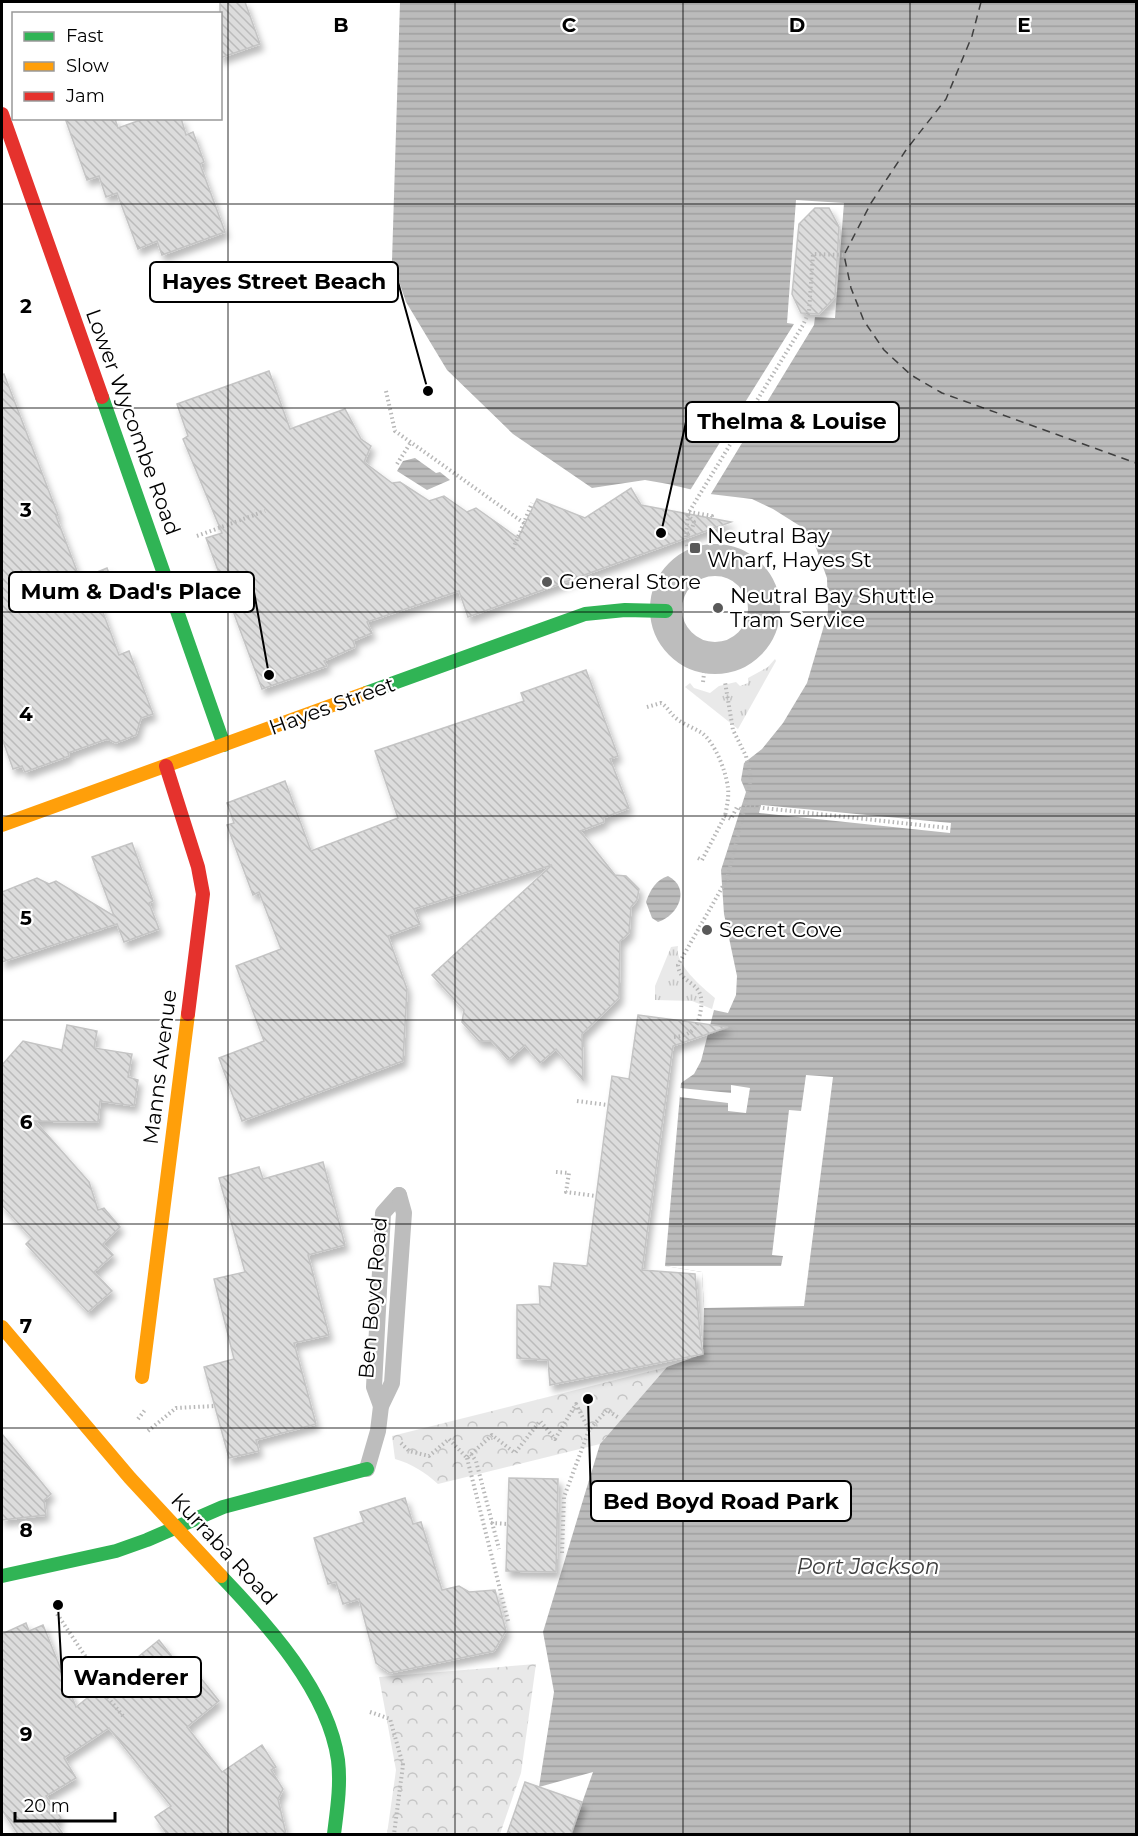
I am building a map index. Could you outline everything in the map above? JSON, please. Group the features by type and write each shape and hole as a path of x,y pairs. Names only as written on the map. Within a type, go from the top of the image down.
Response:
{"street":[{"name":"Lower Wycombe Road","path":"2,114 224,745"},
{"path":"712,559 726,560 740,566 751,575 764,601 764,615 760,630 753,642 728,657 716,658 704,669 691,652 673,635 666,611 671,586 678,576 688,567 712,559"},
{"name":"Hayes Street","path":"2,825 585,614 629,609 666,611"},
{"name":"Manns Avenue","path":"142,1377 203,894 198,867 166,766"},
{"name":"Kurraba Road","path":"2,1327 104,1449 278,1637 313,1692 325,1717 338,1758 339,1781 334,1834"},
{"name":"Ben Boyd Road","path":"2,1576 116,1551 223,1507 367,1468"}],"lane":[{"name":"Ben Boyd Road","path":"367,1468 378,1431 381,1406 392,1383 404,1213 399,1195 383,1213 374,1387 381,1406"}],"path":[{"path":"689,513 803,325 809,312 813,254 844,255"},
{"path":"386,392 395,431 524,523"},
{"path":"397,464 411,442"},
{"path":"513,549 532,503"},
{"path":"197,536 265,511"},
{"path":"689,513 712,516 712,519"},
{"path":"687,546 686,535 691,532 694,522 689,513"},
{"path":"674,1037 689,1033 698,1023 702,998 678,969 680,961 727,879 751,778 746,756 733,730 725,682"},
{"path":"647,707 661,703 675,718 701,732 711,742 726,777 728,803 725,816 702,860 698,858"},
{"path":"725,816 731,819 736,807 761,808 948,828"},
{"path":"577,1101 608,1105"},
{"path":"556,1172 568,1173 567,1192 596,1196"},
{"path":"469,1456 492,1435 515,1453 540,1421 555,1439 576,1404 589,1430"},
{"path":"148,1431 176,1408 215,1407"},
{"path":"562,1553 564,1497 589,1430 607,1410 619,1418"},
{"path":"400,1443 409,1451 429,1456 449,1439 476,1461 499,1549"},
{"path":"469,1456 508,1621"},
{"path":"491,1523 508,1524"},
{"path":"57,1614 100,1678 95,1682 123,1716"},
{"path":"370,1712 390,1719 403,1765 394,1834"}],"green space":[{"path":"775,659 776,661 738,729 685,687 690,683 694,688 710,693 719,686 736,682 740,686 748,683 748,678 768,667"},
{"path":"678,946 680,960 715,998 712,1009 692,1001 655,1000 655,986 671,947"},
{"path":"667,1367 600,1444 438,1484 418,1469 395,1459 392,1436"},
{"path":"536,1664 521,1773 500,1834 387,1834 396,1770 379,1677"}],"water":[{"name":"Port Jackson","path":"400,2 1136,2 1136,1834 571,1834 593,1772 539,1787 554,1692 543,1632 600,1444 667,1367 703,1354 702,1272 665,1266 681,1083 694,1074 701,1061 714,1010 728,1013 736,995 737,976 724,914 721,870 746,792 741,780 744,763 762,749 783,723 807,683 828,612 827,578 815,545 800,526 773,509 752,499 710,494 645,480 592,488 513,434 447,370 406,302 392,261"},
{"path":"415,458 450,480 427,490 397,471 403,461"},
{"path":"668,876 679,887 679,901 672,914 658,922 652,918 646,902 654,886"}],"pier":[{"path":"796,200 844,203 835,318 815,317 814,325 709,497 689,492 794,324 787,323"},
{"path":"761,805 951,823 950,833 759,813"},
{"path":"806,1075 833,1077 804,1306 704,1308 702,1272 665,1266 781,1266 783,1256 772,1255 789,1110 801,1111"},
{"path":"731,1085 750,1088 746,1113 728,1111 728,1103 680,1097 680,1088 731,1093"}],"building":[{"path":"220,2 245,2 260,44 222,57 222,12 220,12"},
{"path":"66,120 115,120 118,128 140,120 182,120 186,135 193,132 204,162 200,164 225,232 162,255 157,241 138,249 117,193 106,197 99,176 87,180"},
{"path":"815,208 829,208 839,227 835,297 819,314 801,313 792,294 799,224"},
{"path":"269,371 290,429 345,409 361,439 371,446 364,462 392,483 400,482 429,501 444,496 467,512 476,508 518,538 537,499 585,518 631,488 641,505 731,522 468,617 459,591 367,622 372,633 353,641 355,647 324,661 327,666 262,689 206,538 222,533 183,439 188,436 177,404"},
{"path":"4,374 80,579 107,568 117,595 99,602 119,655 129,651 153,714 141,718 136,735 116,743 107,739 25,772 22,766 13,769 2,738 2,375"},
{"path":"586,670 618,756 610,759 629,808 603,818 604,822 580,831 615,875 626,876 639,889 637,900 631,907 629,933 620,941 619,998 582,1034 583,1080 556,1049 540,1063 525,1045 508,1060 492,1041 479,1041 462,1022 464,1010 432,975 552,865 414,909 420,924 388,936 407,989 403,1061 242,1121 219,1058 264,1041 236,966 281,949 259,892 253,895 227,825 234,823 227,803 285,781 311,851 398,818 375,751 524,701 521,693"},
{"path":"132,843 153,901 149,903 159,929 124,942 117,924 2,962 2,892 37,878 49,884 56,881 114,916 92,857"},
{"path":"638,1015 728,1027 673,1046 642,1270 695,1274 703,1354 550,1385 548,1360 517,1358 517,1305 540,1304 539,1286 551,1287 554,1263 587,1266 612,1076 629,1079"},
{"path":"67,1025 97,1031 94,1048 132,1054 128,1077 138,1080 134,1106 100,1101 98,1122 35,1121 89,1182 98,1210 104,1208 120,1227 103,1244 113,1255 94,1272 112,1291 88,1312 26,1244 32,1238 2,1205 2,1065 23,1041 62,1050"},
{"path":"323,1162 345,1245 308,1255 329,1335 294,1343 316,1424 256,1440 259,1451 229,1458 204,1367 234,1359 214,1279 245,1272 219,1178 259,1167 263,1179"},
{"path":"2,1434 51,1494 44,1500 46,1515 2,1520"},
{"path":"509,1478 558,1479 556,1572 506,1571"},
{"path":"405,1498 413,1524 421,1522 442,1590 459,1586 469,1592 495,1590 506,1631 494,1651 390,1673 376,1663 359,1599 343,1604 336,1582 328,1584 314,1538 364,1522 360,1512"},
{"path":"26,1623 29,1631 43,1625 76,1707 159,1640 185,1673 192,1667 219,1701 187,1727 222,1772 262,1745 276,1767 271,1770 283,1789 278,1799 286,1834 167,1834 155,1817 171,1806 109,1728 64,1758 76,1778 46,1796 61,1818 55,1822 63,1834 18,1834 2,1810 2,1634"},
{"path":"525,1782 582,1802 571,1834 507,1834"}],"ferry route":[{"path":"981,2 972,36 946,99 906,150 871,203 844,255 851,288 864,321 884,350 911,375 942,393 1136,463"}],"traffic: fast":[{"path":"102,397 224,745"},
{"path":"366,693 585,614 625,610 666,611"},
{"path":"2,1576 116,1551 223,1507 367,1469"},
{"path":"221,1576 258,1616 293,1660 322,1709 332,1734 339,1769 334,1834"}],"traffic: slow":[{"path":"2,825 366,693"},
{"path":"142,1377 188,1014"},
{"path":"2,1327 130,1478 221,1576"}],"traffic: jam":[{"path":"2,114 102,397"},
{"path":"166,766 198,867 203,894 188,1014"}],"place":[{"name":"Hayes Street Beach","path":"428,391"},
{"name":"Thelma & Louise","path":"661,533"},
{"name":"Neutral Bay Wharf, Hayes St","path":"695,548"},
{"name":"General Store","path":"547,582"},
{"name":"Neutral Bay Shuttle Tram Service","path":"718,608"},
{"name":"Mum & Dad's Place","path":"269,675"},
{"name":"Secret Cove","path":"707,930"},
{"name":"Bed Boyd Road Park","path":"588,1399"},
{"name":"Wanderer","path":"58,1605"}]}
